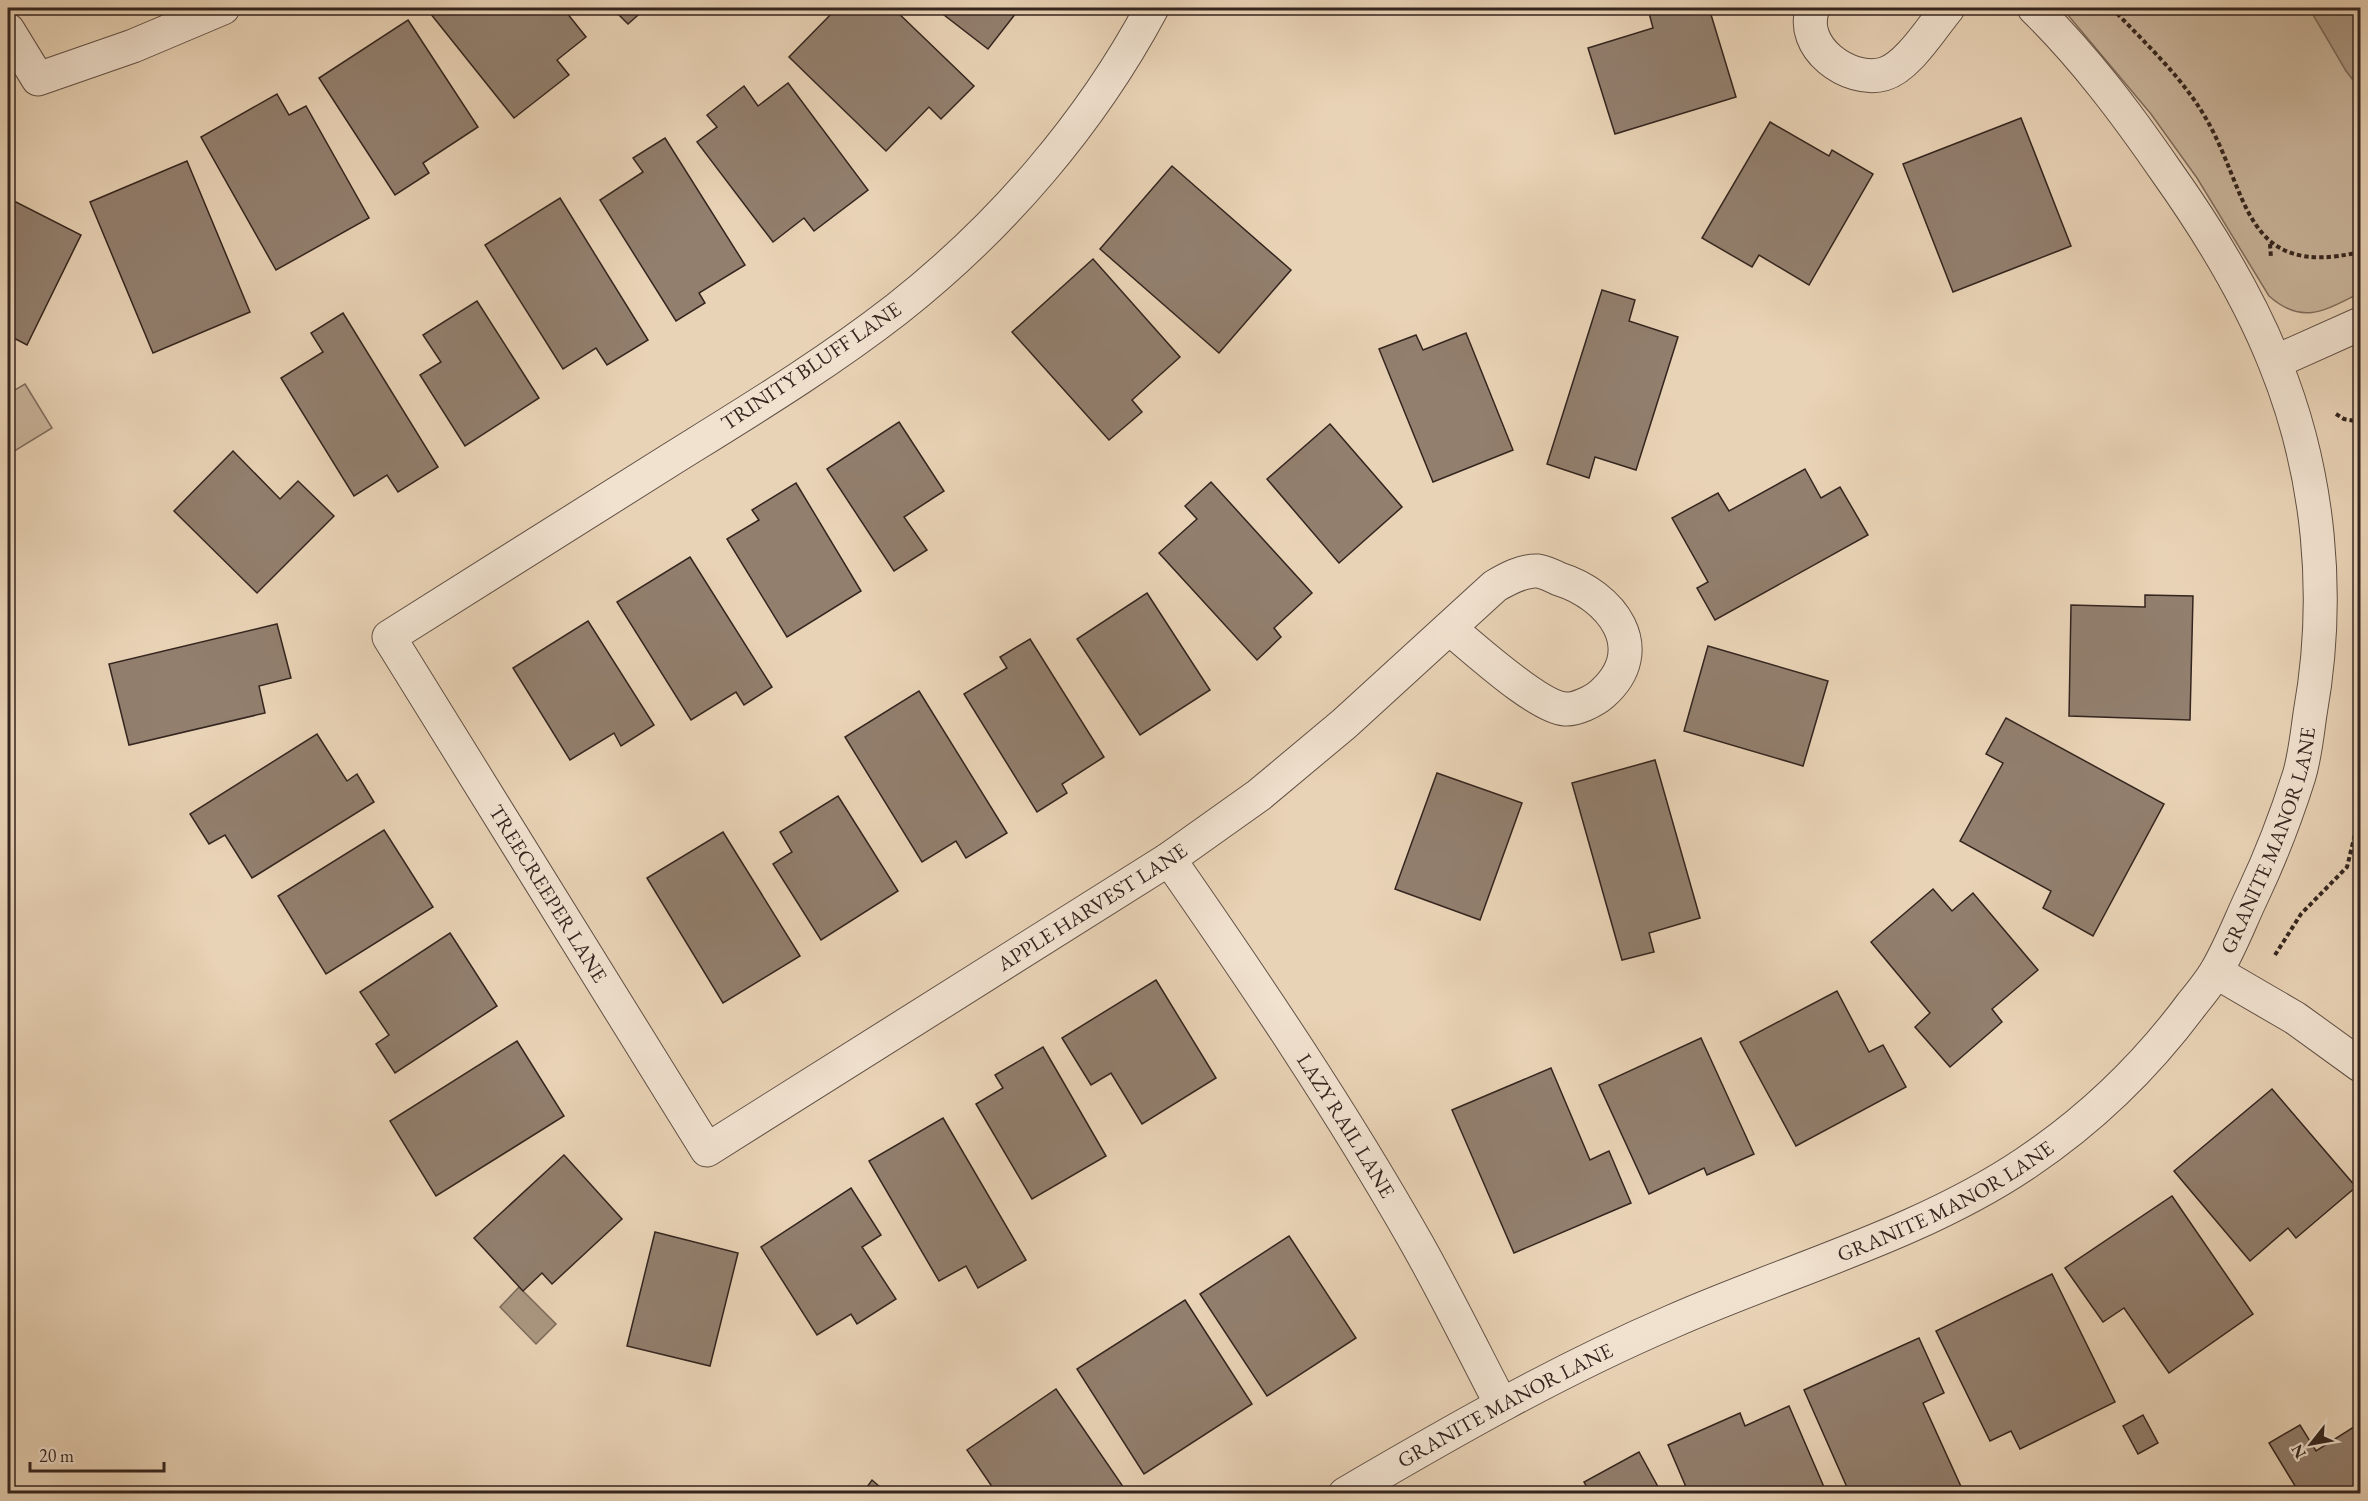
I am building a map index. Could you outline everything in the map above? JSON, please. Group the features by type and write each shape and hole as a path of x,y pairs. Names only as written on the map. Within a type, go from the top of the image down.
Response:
{"street":[{"path":"8,30 38,79 133,46 223,8"},
{"name":"TRINITY BLUFF LANE","path":"389,637 806,374 897,308 986,231 1059,150 1124,60 1152,8"},
{"path":"1813,8 1810,16 1815,40 1830,61 1855,74 1884,74 1907,58 1947,8"},
{"name":"GRANITE MANOR LANE","path":"1345,1494 1501,1404 1671,1322 1954,1207 2017,1168 2101,1106 2161,1046 2216,972 2273,851 2300,771 2316,683 2322,599 2316,513 2298,431 2275,362 2232,274 2182,193 2115,99 2069,42 2034,8"},
{"path":"2275,362 2361,324"},
{"name":"APPLE HARVEST LANE","path":"707,1150 1169,859 1259,795 1344,724 1449,628 1495,586 1514,576 1538,572 1577,584 1605,604 1623,629 1625,658 1615,682 1594,701 1565,709 1537,698 1449,628"},
{"name":"TREECREEPER LANE","path":"389,637 707,1150"},
{"name":"LAZY RAIL LANE","path":"1169,859 1250,975 1337,1110 1417,1243 1501,1404"},
{"path":"2216,972 2295,1018 2361,1065"}],"path":[{"path":"2112,8 2191,95 2214,134 2250,217 2270,244 2298,255 2315,257 2361,252"},
{"path":"2361,402 2356,421 2361,434"},
{"path":"2275,955 2301,914 2347,867 2361,814"}],"shaded area":[{"path":"2062,8 2360,8 2360,293 2325,309 2304,313 2293,311 2269,296 2197,178 2151,114"},
{"path":"2309,8 2360,8 2360,89 2346,71"},
{"path":"25,384 52,428 8,455 8,394"},
{"path":"519,1287 556,1324 536,1344 500,1307"}],"building":[{"path":"426,8 563,8 586,37 557,60 569,75 514,118"},
{"path":"612,8 646,8 628,24"},
{"path":"837,8 893,8 974,86 941,119 929,107 886,151 789,57"},
{"path":"935,8 1020,8 988,49"},
{"path":"1666,8 1709,8 1736,97 1615,134 1588,48 1653,28 1649,13"},
{"path":"408,20 478,127 423,163 429,173 395,195 319,78"},
{"path":"788,83 868,190 814,231 804,218 773,242 697,142 717,127 707,115 744,86 758,106"},
{"path":"277,94 289,115 306,106 369,218 276,270 201,137"},
{"path":"2021,118 2071,246 1953,292 1903,164"},
{"path":"1770,122 1829,156 1832,150 1873,174 1809,285 1759,255 1752,267 1702,238"},
{"path":"665,138 745,265 699,293 705,303 676,321 600,200 643,172 633,158"},
{"path":"187,161 250,312 153,353 90,202"},
{"path":"1172,166 1291,270 1219,353 1100,249"},
{"path":"8,198 81,235 27,345 8,335"},
{"path":"560,198 648,340 607,365 596,348 563,369 485,245"},
{"path":"1093,259 1180,357 1132,400 1142,412 1109,440 1012,332"},
{"path":"1602,290 1635,300 1629,321 1678,337 1636,470 1595,457 1589,478 1547,464"},
{"path":"477,301 539,398 465,446 420,375 441,362 423,335"},
{"path":"343,313 438,467 398,492 387,475 354,496 281,378 323,352 311,333"},
{"path":"1466,333 1513,450 1433,482 1379,349 1416,335 1423,350"},
{"path":"899,422 944,491 904,517 927,550 894,571 827,469"},
{"path":"1330,424 1402,507 1339,563 1267,479"},
{"path":"233,451 280,499 298,481 334,516 257,593 174,511"},
{"path":"1805,469 1821,498 1840,487 1868,535 1715,620 1697,588 1708,582 1672,518 1718,493 1729,511"},
{"path":"1211,482 1312,593 1274,628 1281,637 1257,660 1159,553 1197,519 1185,506"},
{"path":"796,483 861,591 787,637 727,539 759,520 752,510"},
{"path":"690,557 772,687 744,705 736,692 691,720 617,602"},
{"path":"1147,593 1210,690 1140,735 1077,639"},
{"path":"2145,595 2193,596 2190,720 2069,716 2071,605 2145,607"},
{"path":"588,621 654,725 621,746 614,733 570,760 513,668"},
{"path":"277,624 291,678 259,686 265,713 129,745 109,664"},
{"path":"1030,639 1104,757 1062,784 1067,793 1037,812 964,694 1007,668 1000,657"},
{"path":"1708,646 1828,681 1803,766 1684,731"},
{"path":"919,691 1007,833 966,858 956,841 922,862 845,737"},
{"path":"2006,718 2164,804 2093,936 2043,908 2051,891 1960,841 2003,763 1986,754"},
{"path":"317,734 347,781 357,774 374,802 252,878 225,835 209,844 190,814"},
{"path":"1655,760 1700,918 1649,933 1654,952 1622,960 1572,783"},
{"path":"1437,773 1522,803 1480,920 1395,889"},
{"path":"838,796 898,891 821,940 773,864 792,852 780,832"},
{"path":"384,830 433,907 326,974 278,896"},
{"path":"723,832 800,956 723,1003 647,878"},
{"path":"1933,889 1952,911 1973,893 2038,970 1992,1009 2002,1022 1950,1067 1915,1027 1930,1013 1871,942"},
{"path":"450,933 497,1006 395,1073 376,1044 389,1035 360,992"},
{"path":"1156,980 1216,1078 1142,1124 1111,1073 1091,1085 1062,1038"},
{"path":"1837,991 1869,1052 1883,1045 1906,1087 1796,1146 1740,1042"},
{"path":"1701,1038 1754,1154 1707,1175 1704,1168 1649,1194 1599,1085"},
{"path":"517,1041 564,1116 436,1196 390,1121"},
{"path":"1043,1047 1106,1156 1032,1199 976,1104 1003,1088 995,1075"},
{"path":"1551,1068 1590,1160 1609,1151 1631,1203 1514,1253 1452,1110"},
{"path":"2272,1089 2356,1187 2296,1238 2288,1228 2250,1261 2174,1171"},
{"path":"943,1118 1026,1260 978,1288 966,1266 939,1281 869,1161"},
{"path":"564,1155 622,1219 552,1284 542,1273 523,1291 474,1238"},
{"path":"851,1188 881,1235 862,1247 896,1299 857,1324 851,1314 817,1335 761,1247"},
{"path":"2172,1196 2253,1314 2169,1373 2124,1308 2103,1322 2065,1268"},
{"path":"655,1232 738,1253 710,1366 627,1346"},
{"path":"1289,1236 1356,1338 1267,1396 1200,1294"},
{"path":"2052,1274 2115,1402 2020,1449 2011,1431 1990,1441 1936,1331"},
{"path":"1185,1300 1252,1404 1144,1474 1077,1369"},
{"path":"1919,1338 1944,1393 1923,1403 1963,1491 1958,1494 1850,1494 1804,1390"},
{"path":"1056,1389 1124,1488 1117,1494 997,1494 967,1450"},
{"path":"1789,1406 1827,1494 1689,1494 1668,1445 1740,1413 1745,1426"},
{"path":"2143,1415 2158,1443 2138,1454 2123,1426"},
{"path":"2360,1423 2360,1494 2300,1494 2269,1443 2300,1425 2316,1451"},
{"path":"1639,1452 1662,1494 1579,1494 1588,1489 1584,1482"},
{"path":"872,1480 888,1494 862,1494"}]}
